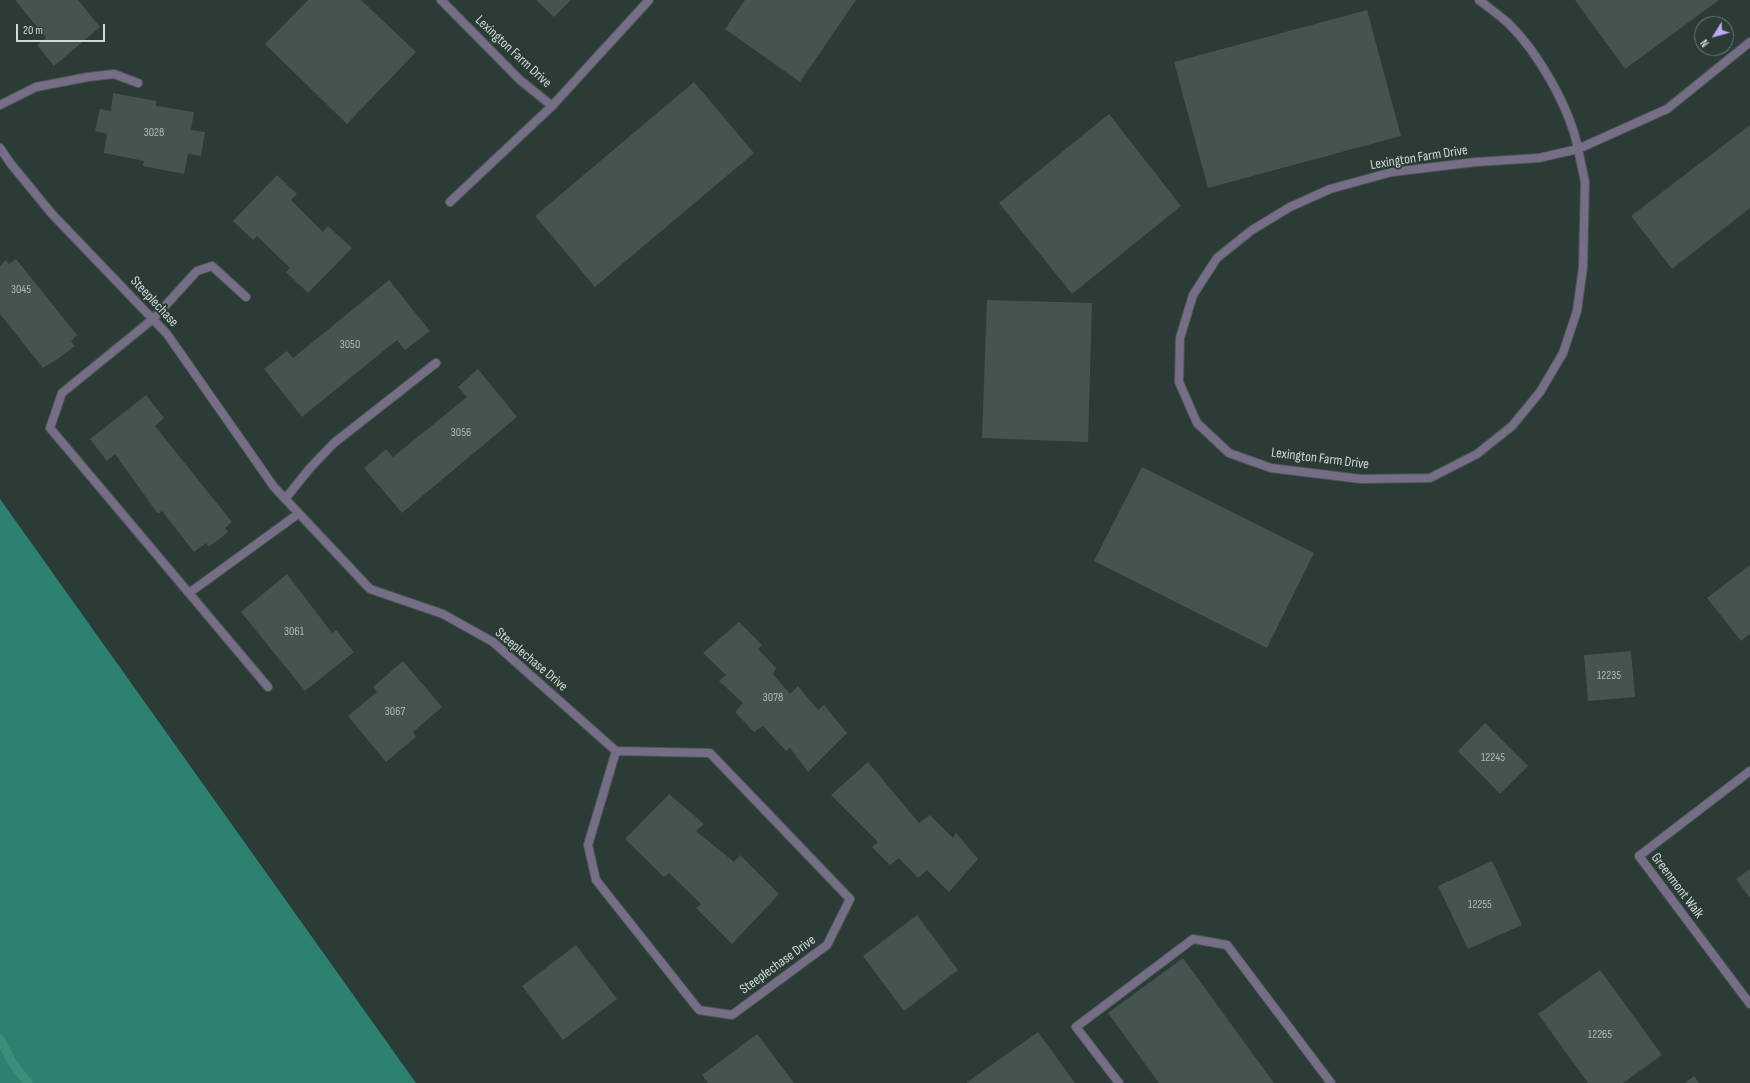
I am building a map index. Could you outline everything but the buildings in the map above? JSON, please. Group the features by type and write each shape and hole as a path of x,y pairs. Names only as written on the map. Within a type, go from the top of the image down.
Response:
{"street":[{"name":"Lexington Farm Drive","path":"441,0 520,80 552,106 649,0"},
{"name":"Lexington Farm Drive","path":"1479,0 1508,24 1537,58 1560,97 1576,138 1585,182 1583,267 1574,318 1562,353 1540,392 1512,426 1477,454 1430,478 1360,479 1271,468 1229,453 1197,423 1179,382 1180,338 1193,295 1217,258 1252,230 1290,207 1330,189 1392,172 1476,162 1539,158 1578,149"},
{"path":"1578,149 1667,109 1750,42"},
{"path":"0,105 36,87 88,77 114,74 138,83"},
{"path":"450,202 552,106"},
{"name":"Steeplechase","path":"0,148 11,164 52,214 168,334 274,487"},
{"path":"246,297 212,266 197,271 153,319 62,393 50,428 268,687"},
{"path":"285,500 310,468 334,444 436,364"},
{"name":"Steeplechase Drive","path":"274,487 370,589 443,614 493,642 616,751 710,753 850,898 827,945 732,1014 700,1010 596,880 588,845 616,751"},
{"path":"189,593 298,514"},
{"name":"Greenmont Walk","path":"1750,771 1639,856 1750,1004"},
{"path":"1119,1083 1076,1027 1193,939 1227,945 1331,1083"}],"green space":[{"path":"0,499 416,1083 0,1083"}],"waterway":[{"path":"0,1039 12,1062 28,1083"}]}
